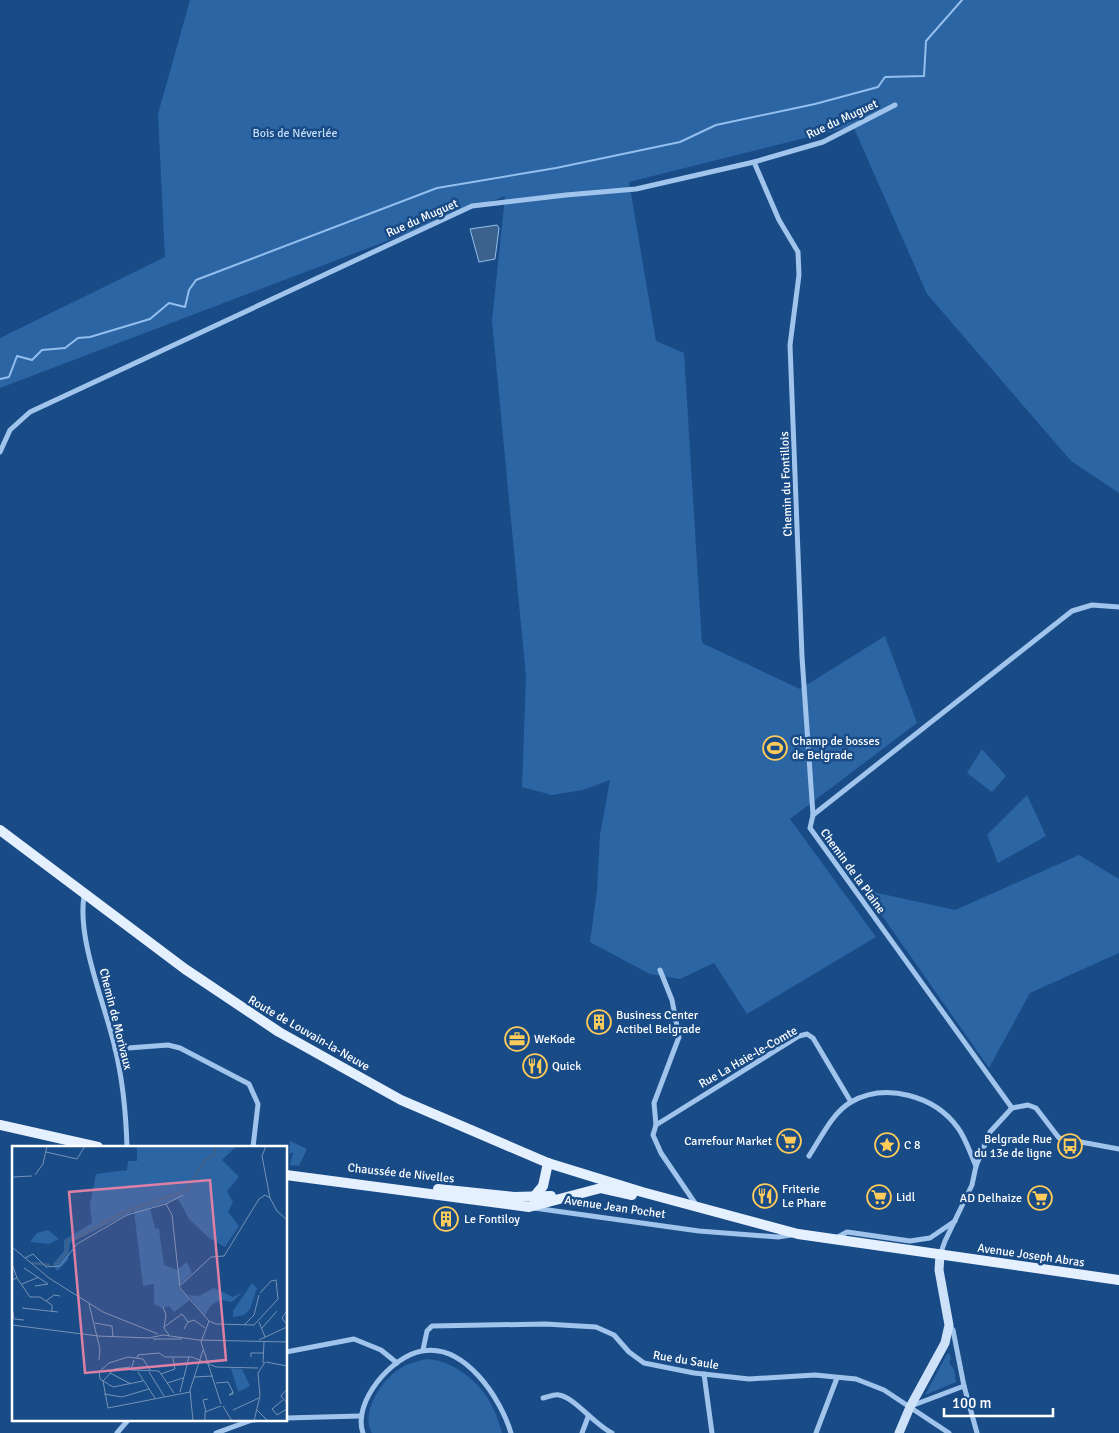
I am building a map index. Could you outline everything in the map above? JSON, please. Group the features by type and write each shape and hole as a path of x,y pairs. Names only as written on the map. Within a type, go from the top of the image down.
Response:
{"main road":[{"name":"Route de Louvain-la-Neuve","path":"0,830 84,896 210,987 279,1032 401,1100 548,1163 605,1182 698,1208"},
{"path":"0,1125 94,1146"},
{"path":"531,1203 543,1186 548,1163"},
{"name":"Avenue Jean Pochet","path":"288,1175 531,1203"},
{"name":"Chaussée de Nivelles","path":"288,1175 514,1197 531,1203"},
{"path":"531,1203 605,1182"},
{"path":"531,1203 601,1188 630,1195 642,1192"},
{"path":"698,1208 798,1234"},
{"name":"Avenue Jean Pochet","path":"798,1234 940,1255"},
{"name":"Avenue Joseph Abras","path":"940,1255 1119,1280"}],"street":[{"name":"Rue du Muguet","path":"0,452 10,430 30,412 472,206 556,196 636,190 754,162 823,142 895,105"},
{"name":"Chemin du Fontillois","path":"754,162 779,220 798,252 799,275 790,344 802,657 813,815"},
{"name":"Chemin de la Plaine","path":"1012,1108 810,828 813,815 1072,611 1092,604 1119,606"},
{"name":"Chemin de Morivaux","path":"84,896 82,908 84,934 115,1048 126,1101 127,1146"},
{"path":"660,970 672,1000 679,1037 654,1103 656,1125 653,1135 661,1153 698,1208"},
{"name":"Rue La Haie-le-Comte","path":"656,1125 799,1036 807,1034 813,1038 851,1102"},
{"path":"115,1048 168,1045 180,1048 249,1084 258,1104 253,1146"},
{"path":"809,1156 836,1116 851,1102 876,1094 899,1092 915,1096 937,1107 958,1128 976,1166"},
{"path":"900,1433 910,1407 945,1343 949,1325 939,1270 940,1255 972,1185 976,1166 990,1132 1012,1108 1028,1105 1036,1108 1059,1138 1119,1149"},
{"name":"Avenue Jean Pochet","path":"531,1203 699,1230 778,1237 798,1234"},
{"path":"834,1240 847,1232 910,1241 930,1238 955,1220"},
{"name":"Rue du Saule","path":"423,1350 427,1331 432,1326 545,1324 596,1327 614,1335 630,1352 644,1363 704,1374 749,1379 815,1375 856,1379 884,1390 949,1433"},
{"path":"949,1325 953,1330 964,1386 977,1433"},
{"path":"288,1352 354,1339 381,1350 397,1363"},
{"path":"363,1433 360,1416 371,1392 388,1369 410,1355 423,1350 444,1352 470,1368 490,1388 505,1414 511,1433"},
{"path":"704,1374 712,1433"},
{"path":"816,1433 837,1378"},
{"path":"910,1407 964,1386"},
{"path":"543,1398 559,1395 572,1401 588,1417 612,1433"},
{"path":"288,1418 360,1416"},
{"path":"582,1433 588,1417"},
{"path":"117,1433 128,1420"},
{"path":"216,1433 252,1420"}],"green space":[{"name":"Bois de Néverlée","path":"190,0 1119,0 1119,493 1071,461 927,294 853,126 629,182 656,341 684,353 702,643 800,689 885,636 917,723 790,819 876,937 747,1014 714,963 680,979 650,974 590,942 597,890 600,835 610,780 583,790 552,795 522,787 526,677 492,321 505,196 0,388 0,338 165,257 158,114"},
{"path":"982,749 1006,776 992,792 967,773"},
{"path":"1027,795 1046,836 998,863 987,835"},
{"path":"1079,855 1119,879 1119,953 1030,993 989,1068 864,890 955,910"},
{"path":"290,1141 307,1149 299,1166 290,1165 293,1153 289,1153"},
{"path":"949,1353 951,1359 949,1362 954,1370 956,1382 925,1395 947,1354"},
{"path":"427,1359 446,1363 464,1373 480,1387 496,1414 502,1433 372,1433 369,1425 369,1416 371,1406 380,1388 394,1373 404,1366"}],"shaded area":[{"path":"497,225 499,228 495,259 479,262 470,229"}],"waterway":[{"path":"0,379 9,377 17,356 32,360 42,350 65,348 78,338 90,337 150,319 169,303 185,307 189,290 196,280 437,188 556,168 680,142 716,125 815,104 878,87 885,77 924,76 926,41 962,0"}],"place":[{"name":"Champ de bosses de Belgrade","path":"775,748"},
{"name":"Business Center Actibel Belgrade","path":"599,1022"},
{"name":"WeKode","path":"517,1039"},
{"name":"Quick","path":"535,1066"},
{"name":"Carrefour Market","path":"789,1141"},
{"name":"C 8","path":"887,1145"},
{"name":"Belgrade Rue du 13e de ligne","path":"1070,1146"},
{"name":"Friterie Le Phare","path":"765,1196"},
{"name":"Lidl","path":"879,1197"},
{"name":"AD Delhaize","path":"1040,1198"},
{"name":"Le Fontiloy","path":"446,1219"}]}
